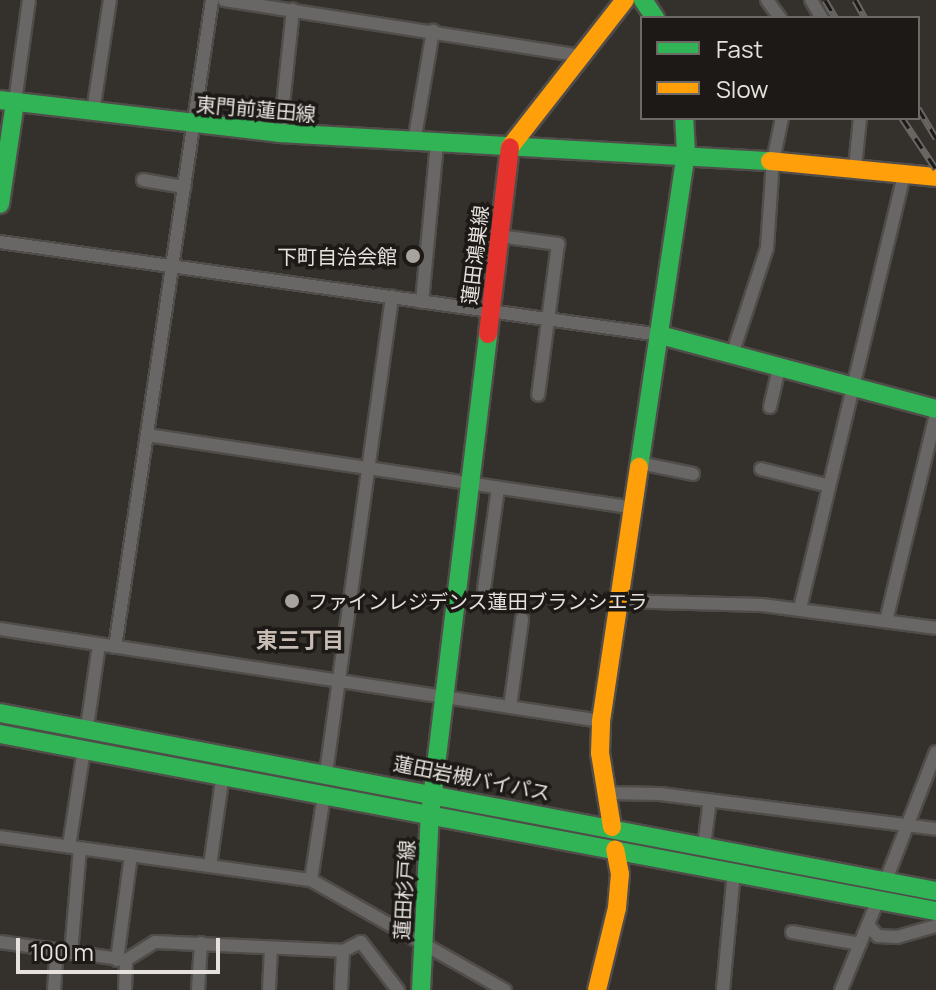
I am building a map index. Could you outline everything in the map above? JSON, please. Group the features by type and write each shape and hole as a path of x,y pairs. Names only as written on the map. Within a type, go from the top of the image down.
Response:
{"main road":[{"path":"510,147 625,0"},
{"name":"東門前蓮田線","path":"7,101 194,126 510,147"},
{"path":"0,204 7,101"},
{"path":"612,827 600,753 601,721 686,153 684,120"},
{"path":"510,147 686,153 936,177"},
{"name":"蓮田鴻巣線","path":"433,793 510,147"},
{"path":"660,335 936,409"},
{"name":"蓮田岩槻バイパス","path":"0,713 87,727 936,891"},
{"path":"0,734 936,911"},
{"name":"蓮田杉戸線","path":"421,990 433,793"},
{"path":"597,990 617,908 620,874 615,849"}],"street":[{"path":"7,101 29,0"},
{"path":"93,112 110,0"},
{"path":"115,647 212,0"},
{"path":"224,0 582,56"},
{"path":"280,133 293,10"},
{"path":"414,142 433,31"},
{"path":"732,355 767,248 773,161 782,120"},
{"path":"855,168 860,120"},
{"path":"422,302 437,143"},
{"path":"800,608 904,174"},
{"path":"143,180 184,187"},
{"path":"499,236 558,244 538,395"},
{"path":"0,242 660,335"},
{"path":"326,773 392,297"},
{"path":"770,407 779,368"},
{"path":"886,621 936,415"},
{"path":"147,435 633,508"},
{"path":"639,463 693,474"},
{"path":"761,469 829,486"},
{"path":"484,589 498,488"},
{"path":"620,601 800,608 936,628"},
{"path":"510,707 522,619"},
{"path":"0,629 601,721"},
{"path":"87,727 99,645"},
{"path":"54,990 64,952 84,749"},
{"path":"886,880 905,826 932,776 936,752"},
{"path":"210,866 223,774"},
{"path":"608,793 710,800 936,829"},
{"path":"311,880 324,795"},
{"path":"704,846 710,800"},
{"path":"0,837 311,880 505,990"},
{"path":"125,990 121,960 131,855"},
{"path":"723,990 734,872"},
{"path":"841,990 878,900"},
{"path":"868,925 878,936 897,937 936,926"},
{"path":"792,932 860,944"},
{"path":"0,942 121,960 155,942 343,951 361,942 398,990"},
{"path":"198,990 201,943"},
{"path":"269,990 271,948"},
{"path":"341,990 343,951"}],"railway":[{"path":"825,0 835,16"},
{"path":"855,0 864,16"},
{"path":"920,111 936,138"},
{"path":"903,120 936,169"}],"traffic: fast":[{"path":"643,0 654,16"},
{"path":"0,100 280,133 770,161"},
{"path":"0,204 15,102"},
{"path":"639,467 686,153 684,120"},
{"path":"421,990 430,815 488,334"},
{"path":"660,335 936,409"},
{"path":"0,713 936,891"},
{"path":"0,734 936,911"}],"traffic: slow":[{"path":"510,147 625,0"},
{"path":"770,161 936,177"},
{"path":"612,827 600,753 601,721 639,467"},
{"path":"597,990 617,908 620,874 615,849"}],"traffic: jam":[{"path":"488,334 510,147"}],"place":[{"name":"下町自治会館","path":"413,256"},
{"name":"ファインレジデンス蓮田ブランシエラ","path":"292,601"}],"district":[{"name":"東三丁目","path":"300,641"}]}
